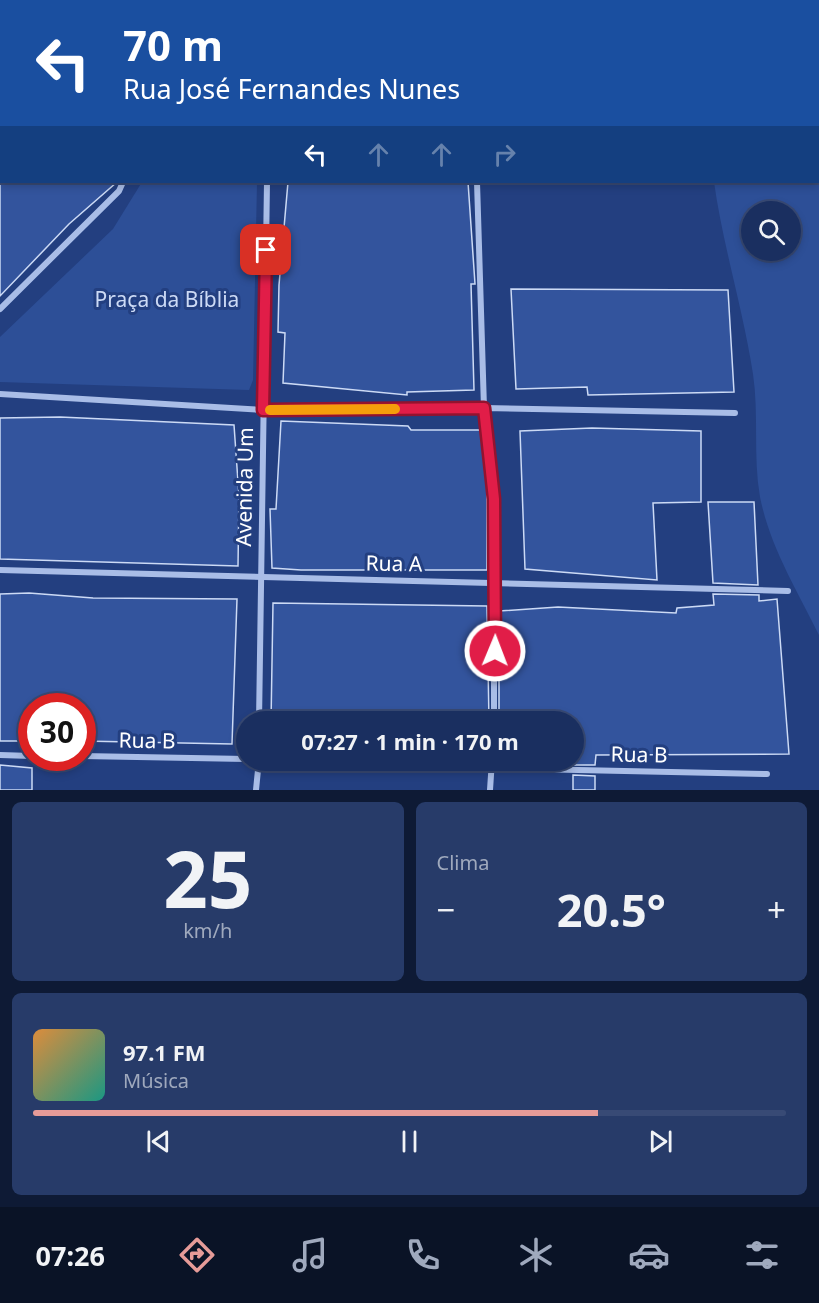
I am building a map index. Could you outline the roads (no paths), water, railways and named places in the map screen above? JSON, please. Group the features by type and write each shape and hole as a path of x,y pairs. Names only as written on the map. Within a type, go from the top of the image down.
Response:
{"street":[{"path":"0,309 119,190 122,183"},
{"name":"Avenida Um","path":"259,711 259,579 267,183"},
{"path":"477,183 484,408 494,499 496,581 494,711"},
{"path":"0,394 263,410 484,408 735,413"},
{"name":"Rua A","path":"0,570 259,579 496,581 788,591"},
{"path":"0,755 18,756"},
{"name":"Rua B","path":"96,756 236,759"},
{"name":"Rua B","path":"584,770 767,774"},
{"path":"256,790 258,771"},
{"path":"490,771 490,790"}],"park label":[{"name":"Praça da Bíblia","path":"167,300"}]}
